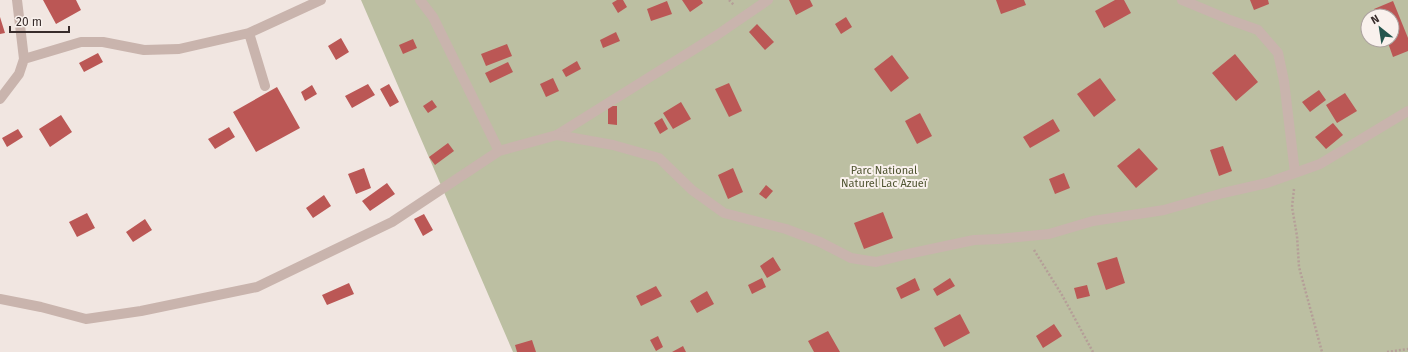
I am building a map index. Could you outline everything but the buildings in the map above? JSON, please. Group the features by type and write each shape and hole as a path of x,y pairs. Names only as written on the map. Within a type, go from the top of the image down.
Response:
{"street":[{"path":"0,99 19,74 24,59 17,0"},
{"path":"24,59 81,42 103,42 144,50 178,49 250,33 321,0"},
{"path":"420,0 433,17 499,151"},
{"path":"0,299 41,307 86,319 141,311 257,287 392,222 499,151 557,135 717,35 768,0"},
{"path":"1182,0 1258,30 1278,53 1285,88 1295,173"},
{"path":"250,33 265,86"},
{"path":"557,135 613,144 659,158 692,190 724,213 807,237 851,258 876,262 974,240 1049,234 1093,221 1164,210 1223,193 1267,183 1320,164 1408,111"}],"path":[{"path":"1295,173 1292,207 1297,236 1299,267 1322,352"},
{"path":"1025,237 1062,295 1093,352"},
{"path":"1387,352 1408,349"}],"green space":[{"name":"Parc National Naturel Lac Azueï","path":"361,0 1408,0 1408,352 513,352"}]}
